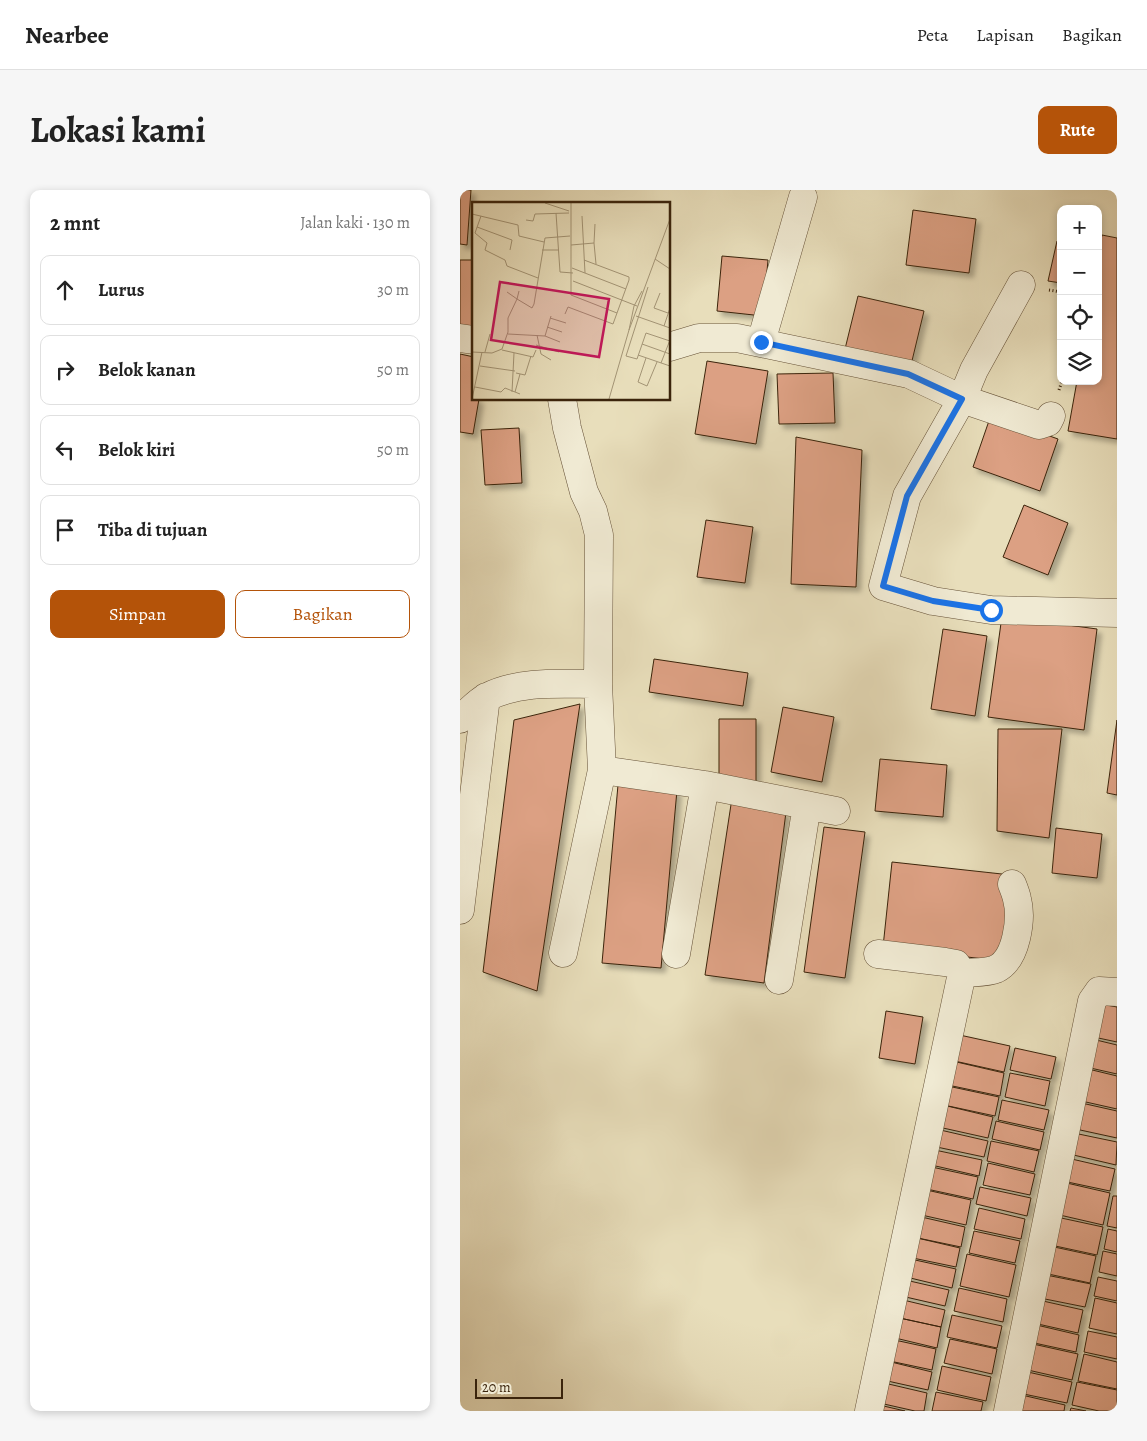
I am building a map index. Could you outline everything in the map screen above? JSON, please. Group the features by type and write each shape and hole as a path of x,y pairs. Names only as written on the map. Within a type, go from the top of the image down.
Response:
{"street":[{"path":"761,342 803,197"},
{"path":"1021,285 974,370 962,399 907,496 883,586 933,601 991,610 1117,613"},
{"path":"670,347 699,338 737,338 761,342 908,374 962,399 1039,425 1048,422 1051,416"},
{"path":"562,400 566,428 584,492 593,511 599,535 598,684 602,770 563,953"},
{"path":"460,719 486,697 512,688 532,684 598,684"},
{"path":"460,910 486,697"},
{"path":"602,770 705,785 836,811"},
{"path":"676,954 705,785"},
{"path":"780,980 807,805"},
{"path":"962,973 994,970 1004,964 1010,957 1018,930 1018,900 1012,884"},
{"path":"869,1411 962,973 956,964 878,954"},
{"path":"1008,1411 1092,1001 1099,991 1117,992"}],"building":[{"path":"460,190 471,190 467,245 460,244"},
{"path":"913,210 976,219 969,273 906,265"},
{"path":"1102,235 1117,238 1117,439 1068,431 1076,385 1102,385"},
{"path":"1057,241 1057,282 1048,281"},
{"path":"722,256 768,260 763,316 717,311"},
{"path":"460,260 472,260 472,326 460,325"},
{"path":"858,296 924,311 911,365 845,349"},
{"path":"460,354 472,357 472,400 479,400 473,434 460,432"},
{"path":"707,361 768,371 756,444 695,434"},
{"path":"833,373 835,423 779,424 777,374"},
{"path":"991,415 1058,439 1040,491 973,467"},
{"path":"519,428 522,483 485,485 481,430"},
{"path":"796,437 862,450 856,587 791,584"},
{"path":"1024,505 1068,523 1048,575 1003,557"},
{"path":"706,520 753,527 745,583 697,577"},
{"path":"1002,616 1097,629 1084,730 988,717"},
{"path":"943,629 987,636 975,716 931,709"},
{"path":"654,659 748,673 743,706 649,692"},
{"path":"580,704 537,991 483,972 514,720"},
{"path":"783,707 834,717 822,782 771,772"},
{"path":"719,719 756,719 756,783 719,783"},
{"path":"1117,720 1117,795 1107,793"},
{"path":"998,729 1062,729 1049,838 997,831"},
{"path":"880,759 947,765 943,817 875,811"},
{"path":"618,785 677,790 661,968 602,963"},
{"path":"732,798 786,812 764,983 705,975"},
{"path":"824,827 865,832 845,978 804,972"},
{"path":"1056,828 1102,834 1097,878 1052,873"},
{"path":"892,862 1011,875 1001,961 883,947"},
{"path":"1096,1003 1117,1007 1117,1042 1089,1036"},
{"path":"886,1011 923,1017 915,1064 879,1058"},
{"path":"955,1034 1010,1046 1004,1072 950,1060"},
{"path":"1092,1039 1117,1045 1117,1074 1086,1067"},
{"path":"1015,1048 1056,1057 1051,1079 1010,1070"},
{"path":"948,1060 1004,1073 1000,1096 943,1084"},
{"path":"1084,1068 1117,1076 1117,1109 1077,1100"},
{"path":"1010,1073 1050,1081 1045,1106 1005,1097"},
{"path":"943,1085 999,1097 995,1116 939,1104"},
{"path":"1002,1100 1049,1110 1044,1130 998,1120"},
{"path":"1077,1102 1117,1111 1117,1138 1071,1128"},
{"path":"939,1104 993,1117 988,1138 934,1126"},
{"path":"996,1121 1044,1132 1040,1150 992,1139"},
{"path":"936,1129 988,1141 984,1157 932,1146"},
{"path":"1069,1132 1117,1142 1116,1165 1065,1153"},
{"path":"991,1141 1039,1151 1034,1172 987,1161"},
{"path":"930,1149 982,1160 979,1176 927,1164"},
{"path":"1063,1157 1115,1169 1110,1191 1058,1180"},
{"path":"988,1163 1035,1174 1030,1195 983,1185"},
{"path":"927,1166 978,1177 973,1199 922,1188"},
{"path":"1058,1181 1110,1193 1103,1225 1051,1213"},
{"path":"980,1187 1031,1198 1027,1216 976,1204"},
{"path":"922,1189 971,1200 966,1225 917,1214"},
{"path":"1113,1196 1117,1196 1117,1228 1107,1226"},
{"path":"979,1208 1025,1219 1021,1239 974,1229"},
{"path":"917,1216 965,1227 961,1247 913,1237"},
{"path":"1052,1216 1103,1227 1097,1255 1046,1244"},
{"path":"1108,1229 1117,1231 1117,1252 1104,1249"},
{"path":"974,1231 1020,1241 1015,1263 969,1253"},
{"path":"913,1237 960,1248 956,1267 908,1257"},
{"path":"1045,1245 1096,1256 1090,1283 1039,1272"},
{"path":"1103,1251 1117,1254 1117,1276 1099,1272"},
{"path":"967,1254 1016,1265 1009,1297 960,1286"},
{"path":"906,1258 956,1269 952,1288 902,1276"},
{"path":"1041,1274 1091,1284 1085,1307 1035,1297"},
{"path":"1098,1277 1117,1281 1117,1301 1094,1296"},
{"path":"901,1279 949,1290 945,1306 897,1295"},
{"path":"959,1288 1007,1299 1003,1322 954,1311"},
{"path":"1095,1298 1117,1303 1117,1334 1089,1328"},
{"path":"899,1299 945,1310 941,1327 895,1317"},
{"path":"1034,1299 1083,1310 1078,1333 1029,1322"},
{"path":"952,1315 1002,1326 997,1348 947,1337"},
{"path":"895,1317 941,1327 937,1348 891,1337"},
{"path":"1028,1323 1079,1335 1076,1352 1025,1341"},
{"path":"1088,1331 1117,1337 1117,1359 1084,1352"},
{"path":"890,1339 936,1349 932,1370 885,1360"},
{"path":"950,1339 997,1349 992,1374 944,1363"},
{"path":"1024,1342 1078,1354 1072,1380 1019,1368"},
{"path":"1084,1354 1117,1362 1117,1389 1078,1381"},
{"path":"887,1361 932,1372 928,1390 883,1380"},
{"path":"942,1366 991,1377 986,1401 937,1390"},
{"path":"1019,1370 1072,1382 1067,1403 1014,1392"},
{"path":"880,1382 927,1393 924,1411 915,1411 875,1402"},
{"path":"1077,1382 1117,1390 1117,1411 1099,1411 1072,1405"},
{"path":"936,1392 983,1402 981,1411 932,1411"},
{"path":"1013,1393 1065,1405 1064,1411 1010,1411"},
{"path":"875,1404 905,1411 873,1411"},
{"path":"1071,1408 1086,1411 1070,1411"}],"route":[{"path":"761,342 908,374 962,399 907,496 883,586 933,601 991,610"}]}
